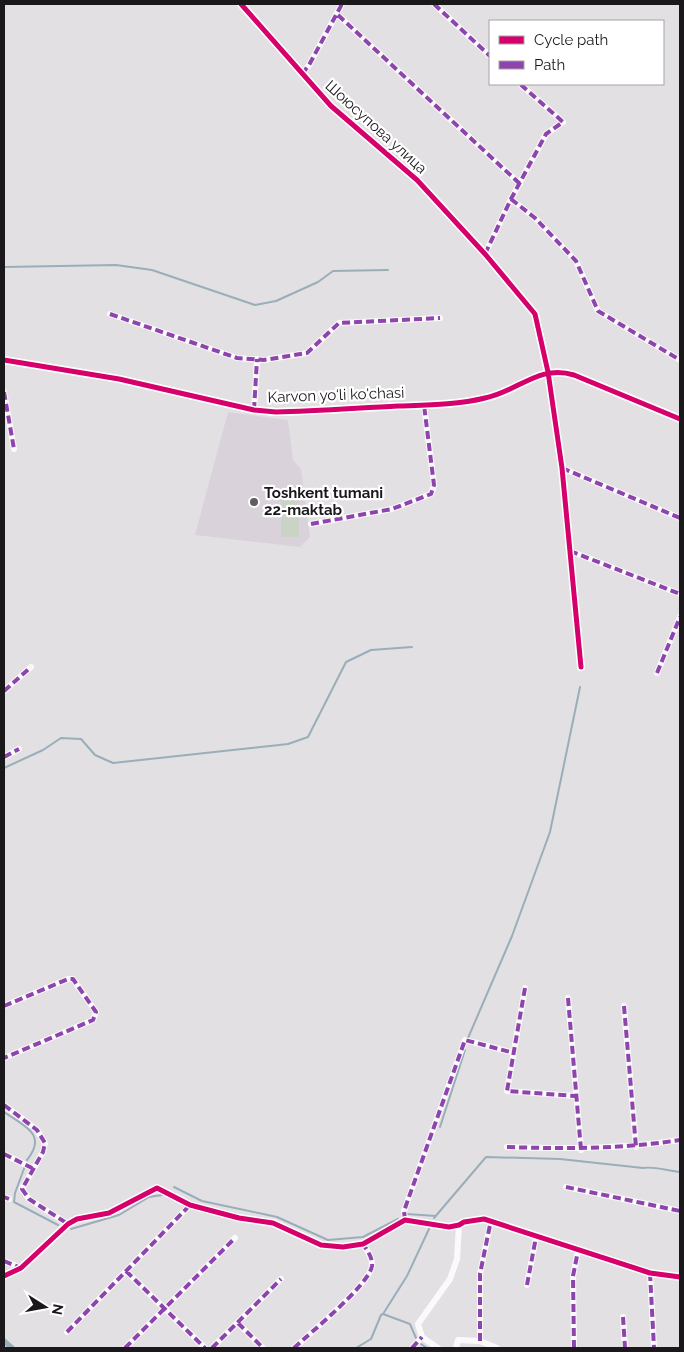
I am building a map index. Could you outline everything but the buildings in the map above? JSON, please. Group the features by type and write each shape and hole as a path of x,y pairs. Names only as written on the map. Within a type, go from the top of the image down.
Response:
{"street":[{"name":"Шоюсупова улица","path":"241,4 302,74 351,124 417,180 485,254 535,314 548,372"},
{"path":"302,74 338,15 342,4"},
{"path":"434,4 489,55"},
{"path":"338,15 520,184"},
{"path":"485,254 511,199 546,134 563,122 521,85"},
{"path":"511,199 535,218 576,261 598,311 680,360"},
{"path":"110,314 237,358 257,359 307,353 339,323 440,318"},
{"path":"254,410 257,359"},
{"name":"Karvon yo‘li ko'chasi","path":"4,360 119,379 254,410 296,411 424,405 483,399 501,394 548,372"},
{"path":"581,667 562,468 548,372 574,375 680,419"},
{"path":"4,392 6,423 14,449"},
{"path":"311,524 392,509 430,494 434,485 424,405"},
{"path":"562,468 680,518"},
{"path":"570,551 680,594"},
{"path":"657,673 680,616"},
{"path":"4,692 31,667"},
{"path":"4,757 19,749"},
{"path":"4,1006 68,979 73,979 96,1012 92,1020 4,1058"},
{"path":"525,988 507,1091 575,1096"},
{"path":"568,998 581,1150"},
{"path":"624,1006 636,1147"},
{"path":"405,1220 404,1211 464,1040 514,1053"},
{"path":"4,1105 37,1130 45,1143 43,1152 32,1168 22,1189 29,1199 68,1224"},
{"path":"507,1147 581,1150 636,1147 680,1140"},
{"path":"4,1154 32,1168"},
{"path":"566,1187 680,1211"},
{"path":"4,1276 21,1268 68,1224 78,1219 109,1213 157,1188 190,1205 239,1218 273,1223 321,1245 343,1247 364,1244 405,1220 449,1227 459,1226 464,1222 484,1219 650,1273 680,1277"},
{"path":"67,1332 190,1205"},
{"path":"480,1341 480,1274 490,1220"},
{"path":"438,1348 422,1337 418,1324 450,1279 457,1260 459,1226"},
{"path":"527,1285 536,1237"},
{"path":"125,1348 235,1238"},
{"path":"294,1348 329,1315 351,1298 368,1276 372,1266 371,1256 364,1244"},
{"path":"574,1348 572,1276 578,1251"},
{"path":"4,1261 21,1268"},
{"path":"126,1271 205,1348"},
{"path":"650,1273 654,1348"},
{"path":"212,1348 281,1279"},
{"path":"623,1317 625,1348"},
{"path":"238,1323 263,1348"},
{"path":"412,1348 422,1337"},
{"path":"456,1348 458,1340 480,1341 497,1348"}],"shaded area":[{"name":"Toshkent tumani 22-maktab","path":"228,412 288,420 293,460 301,469 310,537 300,547 195,535"},
{"path":"281,499 299,499 299,537 281,537"}],"waterway":[{"path":"4,267 116,265 152,270 255,305 276,301 318,282 333,271 388,270"},
{"path":"4,768 43,750 61,738 81,739 95,755 113,763 288,744 308,737 346,662 371,650 412,647"},
{"path":"468,1038 512,936 550,832 580,687"},
{"path":"440,1127 465,1050"},
{"path":"4,1112 26,1126 34,1137 33,1151 27,1160"},
{"path":"434,1218 486,1157 560,1159 680,1172"},
{"path":"25,1166 15,1193 14,1202 58,1225"},
{"path":"174,1187 202,1201 277,1217 328,1240 363,1237 398,1219"},
{"path":"71,1229 119,1215 149,1197 162,1195"},
{"path":"407,1214 436,1216"},
{"path":"383,1314 407,1276 429,1229"},
{"path":"356,1348 371,1339 383,1314 410,1324 416,1338"},
{"path":"4,1341 12,1348"},
{"path":"421,1344 427,1348"}],"marked path":[{"path":"302,74 309,65 342,4"},
{"path":"434,4 489,55"},
{"path":"338,15 520,184"},
{"path":"485,254 511,199 546,134 563,122 521,85"},
{"path":"511,199 535,218 576,261 598,311 680,360"},
{"path":"110,314 237,358 264,360 307,353 339,323 440,318"},
{"path":"254,410 257,359"},
{"path":"4,392 14,449"},
{"path":"311,524 392,509 431,494 434,485 424,405"},
{"path":"562,468 680,518"},
{"path":"570,551 680,594"},
{"path":"657,673 680,617"},
{"path":"4,691 31,667"},
{"path":"4,757 19,749"},
{"path":"4,1006 68,979 73,979 96,1012 93,1020 4,1058"},
{"path":"525,988 507,1091 575,1096"},
{"path":"568,998 581,1150"},
{"path":"624,1006 636,1147"},
{"path":"405,1220 404,1211 465,1040 514,1053"},
{"path":"4,1105 37,1130 45,1143 43,1152 22,1189 29,1199 68,1224"},
{"path":"507,1147 594,1148 680,1140"},
{"path":"4,1154 32,1168"},
{"path":"566,1187 680,1211"},
{"path":"4,1197 9,1199"},
{"path":"67,1332 190,1205"},
{"path":"480,1341 480,1274 491,1220"},
{"path":"527,1285 536,1237"},
{"path":"125,1348 235,1238"},
{"path":"294,1348 361,1285 372,1266 372,1260 363,1244"},
{"path":"574,1348 573,1276 578,1251"},
{"path":"4,1261 21,1268"},
{"path":"126,1271 205,1348"},
{"path":"650,1273 654,1348"},
{"path":"212,1348 281,1279"},
{"path":"623,1317 625,1348"},
{"path":"238,1323 263,1348"},
{"path":"412,1348 422,1337"}],"cycle path":[{"path":"241,4 331,106 417,180 485,254 535,314 548,372 562,468 581,667"},
{"path":"4,360 119,379 254,410 276,412 464,402 497,395 539,376 550,373 562,373 574,375 680,419"},
{"path":"4,1276 21,1268 68,1224 77,1219 109,1213 157,1188 190,1205 239,1218 273,1223 321,1245 343,1247 363,1244 405,1220 449,1227 464,1222 484,1219 650,1273 680,1277"}],"place":[{"name":"Toshkent tumani 22-maktab","path":"254,502"}]}
